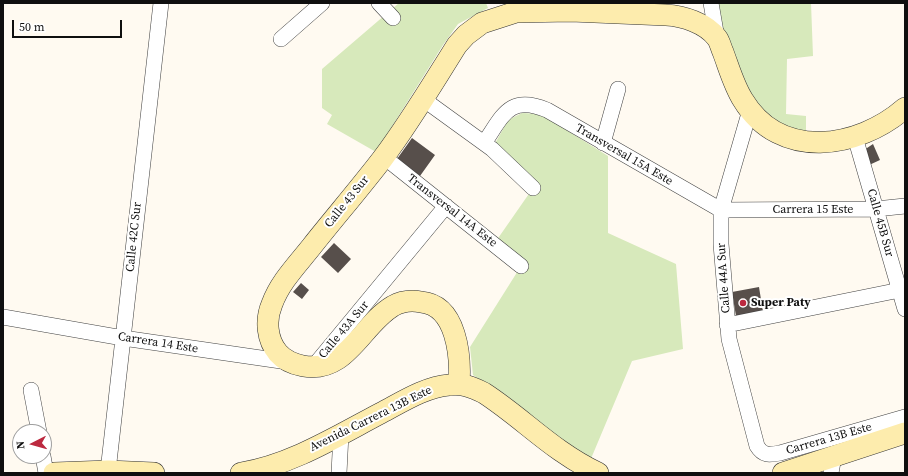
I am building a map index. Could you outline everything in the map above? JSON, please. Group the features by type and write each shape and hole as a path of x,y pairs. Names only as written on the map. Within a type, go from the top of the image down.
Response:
{"street":[{"name":"Calle 42C Sur","path":"104,472 122,338 161,3"},
{"path":"281,39 322,3"},
{"path":"379,3 393,18"},
{"path":"712,3 717,38 737,89 750,110 760,120 778,133 799,141 821,144 855,137 890,120 905,108"},
{"name":"Calle 43 Sur","path":"288,362 275,350 269,334 269,316 274,298 283,281 384,157 457,45 473,29 501,16 529,11 570,7 675,15 694,21 717,38"},
{"path":"603,143 618,89"},
{"path":"423,99 484,144 533,188"},
{"name":"Transversal 15A Este","path":"484,144 510,108 526,103 546,110 720,210"},
{"name":"Calle 44A Sur","path":"750,110 720,210 727,325 757,446"},
{"name":"Calle 45B Sur","path":"855,137 902,290 905,308"},
{"name":"Transversal 14A Este","path":"384,157 521,266"},
{"name":"Calle 43A Sur","path":"313,367 446,206"},
{"name":"Carrera 15 Este","path":"720,210 876,209 905,206"},
{"path":"727,325 902,290"},
{"name":"Calle 43A Sur","path":"313,367 327,365 347,352 392,307 412,301 425,302 437,308 445,316 456,336 460,364 459,384"},
{"name":"Carrera 14 Este","path":"3,317 122,338 313,367"},
{"name":"Avenida Carrera 13B Este","path":"241,473 279,462 341,434 427,391 444,386 459,384 474,388 488,396 552,446 568,457 598,473"},
{"path":"31,390 37,424"},
{"name":"Carrera 13B Este","path":"757,446 761,452 767,455 780,453 905,417"},
{"path":"782,473 832,464 905,433"},
{"path":"339,473 341,434"},
{"path":"54,473 154,473"}],"green space":[{"path":"399,3 486,3 488,8 458,24 443,45 376,152 327,124 332,115 322,108 322,69"},
{"path":"715,3 811,3 813,56 787,59 786,114 806,116 806,133 779,126 768,117 758,104 747,88 729,51 717,17"},
{"path":"522,113 541,114 608,156 608,233 676,264 683,349 632,361 590,461 533,417 473,375 470,347 521,266 494,244 533,188 492,149 508,120"}],"building":[{"path":"412,138 435,155 420,176 397,159"},
{"path":"873,144 880,160 867,166 864,150"},
{"path":"334,243 351,259 338,273 321,257"},
{"path":"301,283 309,290 302,299 293,292"},
{"path":"759,287 763,312 736,316 732,292"}],"place":[{"name":"Super Paty","path":"743,303"}]}
